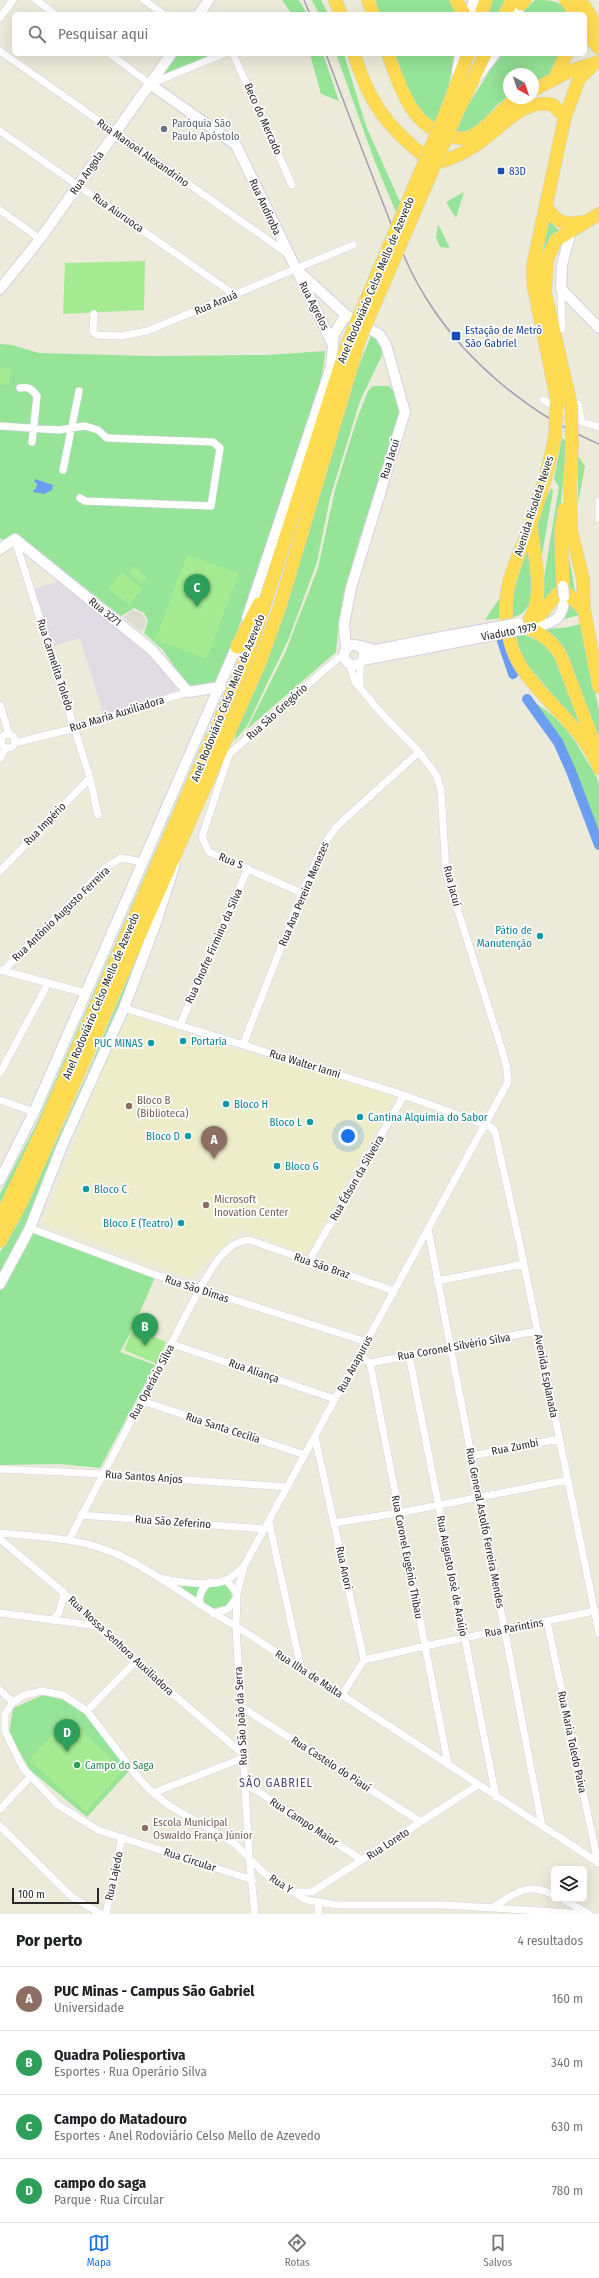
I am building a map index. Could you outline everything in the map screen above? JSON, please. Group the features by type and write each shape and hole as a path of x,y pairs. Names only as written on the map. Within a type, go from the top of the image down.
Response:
{"highway":[{"path":"335,0 339,12"},
{"path":"456,0 463,12"},
{"path":"482,12 486,0"},
{"path":"566,0 575,12"},
{"path":"576,0 581,12"},
{"path":"576,0 585,7 599,31"},
{"path":"508,12 519,4"},
{"path":"587,30 591,39 599,48"},
{"path":"355,56 368,94 378,110 395,131 433,163 448,160 461,153 488,136 519,111 537,104 552,105 565,117"},
{"path":"389,56 405,98 414,113 443,134 460,139 469,138 484,128 509,104"},
{"name":"Anel Rodoviário Celso Mello de Azevedo","path":"0,1241 21,1203 260,662 278,613 360,338 452,113 451,98 467,56"},
{"name":"Anel Rodoviário Celso Mello de Azevedo","path":"0,1219 42,1131 198,774 249,653 277,570 347,344 452,113 465,94 484,56"},
{"path":"555,78 565,56"},
{"path":"539,87 581,66 597,62"},
{"name":"Avenida Risoleta Neves","path":"597,62 579,79 565,117 533,265 532,287 557,400 555,435 549,466 531,524 509,582 507,619 510,641 520,664 571,723 586,743 599,768"},
{"path":"545,212 552,218 566,223 596,217"},
{"path":"556,240 596,217"},
{"name":"Avenida Risoleta Neves","path":"556,240 547,259 545,293 575,405 570,487 571,530 583,579 584,610 599,688"},
{"path":"563,592 561,534 565,503 570,487"},
{"path":"524,625 535,611 538,594 531,524"},
{"path":"237,647 277,570"},
{"path":"524,625 541,614 557,594 567,594 584,610"},
{"path":"524,625 549,640 561,656 599,756"}],"street":[{"path":"0,18 13,0"},
{"path":"36,0 52,12"},
{"path":"144,0 160,12"},
{"path":"200,12 209,0"},
{"path":"471,12 474,0"},
{"name":"Rua Manoel Alexandrino","path":"0,51 115,134 288,254"},
{"path":"113,56 150,84 215,56"},
{"name":"Rua Angola","path":"1,287 40,239 170,56"},
{"name":"Beco do Mercado","path":"234,56 292,184"},
{"name":"Anel Rodoviário Celso Mello de Azevedo","path":"451,98 460,56"},
{"name":"Anel Rodoviário Celso Mello de Azevedo","path":"465,94 494,56"},
{"name":"Rua Andiroba","path":"150,84 236,145 295,268"},
{"name":"Rua Aiuruoca","path":"0,131 235,295"},
{"path":"0,210 40,239"},
{"path":"562,329 562,265 573,230"},
{"path":"556,240 562,265"},
{"name":"Rua Arauá","path":"94,314 94,334 121,336 163,326 353,244"},
{"path":"295,268 346,315"},
{"name":"Rua Agrelos","path":"295,268 333,345"},
{"path":"561,289 599,328"},
{"name":"Anel Rodoviário Celso Mello de Azevedo","path":"0,1180 34,1112 85,993 221,687 237,647 331,367 334,334 346,315"},
{"name":"Rua Jacuí","path":"346,315 380,335 386,345 404,412 359,556 344,624 346,656 351,674 360,688 382,714 419,752 437,776 441,791 446,873 502,1050 507,1069 508,1082"},
{"path":"20,388 26,386 33,390 37,396 32,442"},
{"path":"63,470 79,391"},
{"path":"543,400 582,422 599,427"},
{"path":"575,405 582,422"},
{"path":"0,426 59,430 85,426 92,427 107,438 213,442 220,448 211,506 85,501 80,498"},
{"path":"599,501 599,519"},
{"path":"0,549 15,539"},
{"name":"Rua 3271","path":"15,539 152,650 188,692"},
{"name":"Rua Carmelita Toledo","path":"15,539 75,728 90,778 98,815"},
{"name":"Viaduto 1979","path":"436,642 524,625 547,624 556,620 562,614 563,592"},
{"path":"344,624 349,635 364,651 360,688"},
{"path":"358,645 376,650 436,642"},
{"path":"358,645 346,656 354,665 436,642"},
{"name":"Rua São Gregório","path":"211,771 337,659 346,656"},
{"name":"Rua Maria Auxiliadora","path":"3,740 12,747 15,743 75,728 188,692 221,687"},
{"path":"0,705 3,740 0,758"},
{"path":"3,740 14,738 15,743"},
{"name":"Rua Ana Pereira Menezes","path":"242,1045 302,892 331,833 419,752"},
{"name":"Rua S","path":"229,755 202,837 209,852 302,892"},
{"name":"Rua Império","path":"0,870 90,778"},
{"name":"Anel Rodoviário Celso Mello de Azevedo","path":"0,1284 30,1228 62,1146 124,1008 172,879 180,843"},
{"name":"Rua Antônio Augusto Ferreira","path":"2,970 104,869 121,858 143,862"},
{"name":"Rua Onofre Firmino da Silva","path":"180,1025 248,868"},
{"path":"2,970 46,984 85,993"},
{"path":"0,1073 45,989 46,984"},
{"name":"Rua Walter Ianni","path":"124,1008 404,1095 484,1125"},
{"name":"Rua Anapurus","path":"226,1580 244,1566 269,1522 508,1082"},
{"name":"Rua Édson da Silveira","path":"309,1261 404,1095"},
{"path":"0,1100 34,1112"},
{"name":"Avenida Esplanada","path":"484,1125 491,1127 494,1132 524,1264 599,1633"},
{"name":"Rua São Dimas","path":"30,1228 200,1290 367,1342"},
{"name":"Rua General Astolfo Ferreira Mendes","path":"428,1229 542,1826"},
{"name":"Rua Operário Silva","path":"69,1540 200,1290 216,1263 232,1247 243,1240 250,1240"},
{"name":"Rua São Braz","path":"250,1240 394,1291"},
{"path":"437,1281 524,1264"},
{"name":"Rua Coronel Silvério Silva","path":"370,1363 537,1331"},
{"name":"Rua Aliança","path":"172,1344 335,1399"},
{"path":"359,1355 370,1363"},
{"name":"Rua Augusto José de Araújo","path":"409,1355 496,1797"},
{"name":"Rua Coronel Eugênio Thibau","path":"370,1363 448,1764"},
{"name":"Rua Santa Cecília","path":"142,1401 305,1455"},
{"name":"Rua Anori","path":"315,1437 364,1660"},
{"name":"Rua Zumbi","path":"471,1456 559,1439"},
{"name":"Rua Santos Anjos","path":"0,1469 103,1474 288,1487"},
{"path":"334,1523 398,1513 568,1480"},
{"name":"Rua São Zeferino","path":"81,1515 265,1529"},
{"path":"269,1522 301,1668"},
{"name":"Rua Ilha de Malta","path":"0,1533 69,1540 118,1555 160,1578 212,1614 236,1626 598,1863"},
{"name":"Rua Nossa Senhora Auxiliadora","path":"0,1539 64,1593 135,1662 243,1756"},
{"name":"Rua São João da Serra","path":"244,1566 237,1595 236,1626 249,1857 253,1880 255,1914"},
{"path":"160,1578 186,1582 226,1580 237,1595 228,1609 212,1614"},
{"path":"200,1606 199,1597 202,1588 210,1582"},
{"path":"52,1620 59,1613 64,1593"},
{"name":"Rua Parintins","path":"364,1660 595,1611"},
{"path":"0,1613 98,1626"},
{"name":"Rua Maria Toledo Paiva","path":"547,1621 598,1863"},
{"path":"342,1695 364,1660"},
{"path":"87,1711 135,1662"},
{"path":"0,1690 13,1702 24,1695 42,1691 63,1695 87,1711 136,1776 153,1793 170,1806 234,1843 249,1857"},
{"name":"Rua Circular","path":"13,1702 5,1714 5,1731 23,1768 58,1805 98,1830 253,1880"},
{"name":"Rua Castelo do Piauí","path":"240,1706 421,1822"},
{"path":"153,1793 243,1756"},
{"path":"0,1809 30,1777"},
{"name":"Rua Campo Maior","path":"245,1784 362,1860"},
{"name":"Rua Loreto","path":"293,1892 312,1892 478,1785"},
{"path":"0,1826 72,1898 101,1914"},
{"name":"Rua Lajedo","path":"106,1914 122,1837"},
{"name":"Rua Y","path":"249,1857 264,1873 306,1900 318,1903 338,1905 444,1905 589,1914"},
{"path":"490,1908 528,1887 541,1888 551,1893"},
{"path":"567,1902 589,1914"},
{"path":"318,1903 319,1914"}],"shaded area":[{"path":"60,581 158,661 175,685 176,691 104,716 80,638 54,646 34,589"},
{"path":"132,610 139,612 144,616 146,622 142,632 123,617"},
{"path":"125,1012 195,1038 395,1095 307,1255 241,1229 189,1278 44,1223"}],"green space":[{"path":"282,0 299,0 306,12 291,12"},
{"path":"312,0 321,0 327,12 318,12"},
{"path":"374,0 449,0 458,12 378,12"},
{"path":"490,0 505,0 499,12 487,12"},
{"path":"535,0 559,3 568,12 523,12"},
{"path":"175,56 209,56 163,76"},
{"path":"311,56 324,56 339,101 321,94"},
{"path":"337,56 345,56 366,126 401,204 396,212 375,162"},
{"path":"395,56 455,56 448,89 435,124 416,108"},
{"path":"499,56 561,56 552,76 539,83 539,68 503,68 503,100 478,125 463,131 454,131 460,118"},
{"path":"464,192 456,218 446,202"},
{"path":"549,220 557,229 564,231 550,241 543,250 540,262 539,279 536,267"},
{"path":"438,224 449,248 440,247 436,238"},
{"path":"145,261 144,310 63,314 65,263"},
{"path":"372,333 377,336 384,351 360,401 330,498 317,562 289,638 247,726 235,740 237,725 342,409"},
{"path":"0,344 12,345 39,353 150,356 267,355 325,351 321,379 313,407 223,672 216,682 191,686 185,682 163,650 144,633 148,621 144,613 134,608 121,616 24,540 14,535 3,540 0,538"},
{"path":"0,367 10,368 9,385 0,384"},
{"path":"373,386 389,386 395,393 398,400 399,418 352,564 339,623 336,652 247,729 285,653 318,568 335,490 357,419 368,391"},
{"path":"562,438 567,442 558,530 561,590 538,614 559,487 554,479"},
{"path":"578,456 585,466 578,503"},
{"path":"551,488 553,491 542,555 534,526"},
{"path":"565,536 576,596 568,592"},
{"path":"531,538 533,584 531,596 528,606 521,614 512,617 513,593"},
{"path":"187,555 239,573 207,659 155,640"},
{"path":"134,566 147,578 142,584 128,573"},
{"path":"122,572 142,589 129,605 108,588"},
{"path":"501,596 501,618 485,620"},
{"path":"568,596 576,606 579,615 561,620"},
{"path":"581,624 599,711 599,744 540,630 569,627"},
{"path":"524,635 544,643 557,658 592,740 524,661 519,651 516,636"},
{"path":"247,641 0,1212 0,1194 36,1125"},
{"path":"532,701 554,717 563,726 577,744 597,778 599,784 599,840 561,743"},
{"path":"152,922 110,1029 41,1185 25,1229 0,1277 0,1252 19,1222 88,1072"},
{"path":"30,1228 156,1275 133,1328 120,1352 155,1365 100,1468 60,1464 0,1465 0,1284"},
{"path":"133,1328 166,1342 157,1364 124,1350"},
{"path":"216,1583 226,1584 231,1589 232,1598 229,1605 210,1609 201,1604 202,1597 209,1586"},
{"path":"203,1584 198,1601 179,1587"},
{"name":"Campo do Saga","path":"43,1695 64,1700 85,1713 129,1771 87,1817 30,1770 9,1734 13,1708"},
{"name":"Campo do Saga","path":"68,1718 124,1770 86,1812 29,1760"}],"water":[{"path":"35,479 53,485 52,490 44,494 33,492 34,489 36,489 37,483 34,482"}],"waterway":[{"path":"502,641 513,674"},
{"path":"527,699 558,742 571,771 599,845"}],"railway":[{"path":"304,0 309,12"},
{"path":"327,56 394,233 412,273 426,298 442,321 460,343 501,384 548,418 599,444"}],"place":[{"name":"Paróquia São Paulo Apóstolo","path":"164,129"},
{"name":"83D","path":"501,171"},
{"name":"Estação de Metrô São Gabriel","path":"456,336"},
{"name":"Campo do Matadouro","path":"197,607"},
{"name":"Pátio de Manutenção","path":"540,936"},
{"name":"Portaria","path":"183,1041"},
{"name":"PUC MINAS","path":"151,1043"},
{"name":"Bloco H","path":"226,1104"},
{"name":"Bloco B (Biblioteca)","path":"129,1106"},
{"name":"Cantina Alquimia do Sabor","path":"360,1117"},
{"name":"Bloco L","path":"310,1122"},
{"name":"Bloco D","path":"188,1136"},
{"name":"PUC Minas - Campus São Gabriel","path":"214,1159"},
{"name":"Bloco G","path":"277,1166"},
{"name":"Bloco C","path":"86,1189"},
{"name":"Microsoft Inovation Center","path":"206,1205"},
{"name":"Bloco E (Teatro)","path":"181,1223"},
{"name":"Quadra Poliesportiva","path":"145,1346"},
{"name":"campo do saga","path":"67,1752"},
{"name":"Campo do Saga","path":"77,1765"},
{"name":"Escola Municipal Oswaldo França Júnior","path":"145,1828"}],"district":[{"name":"SÃO GABRIEL","path":"276,1783"}]}
